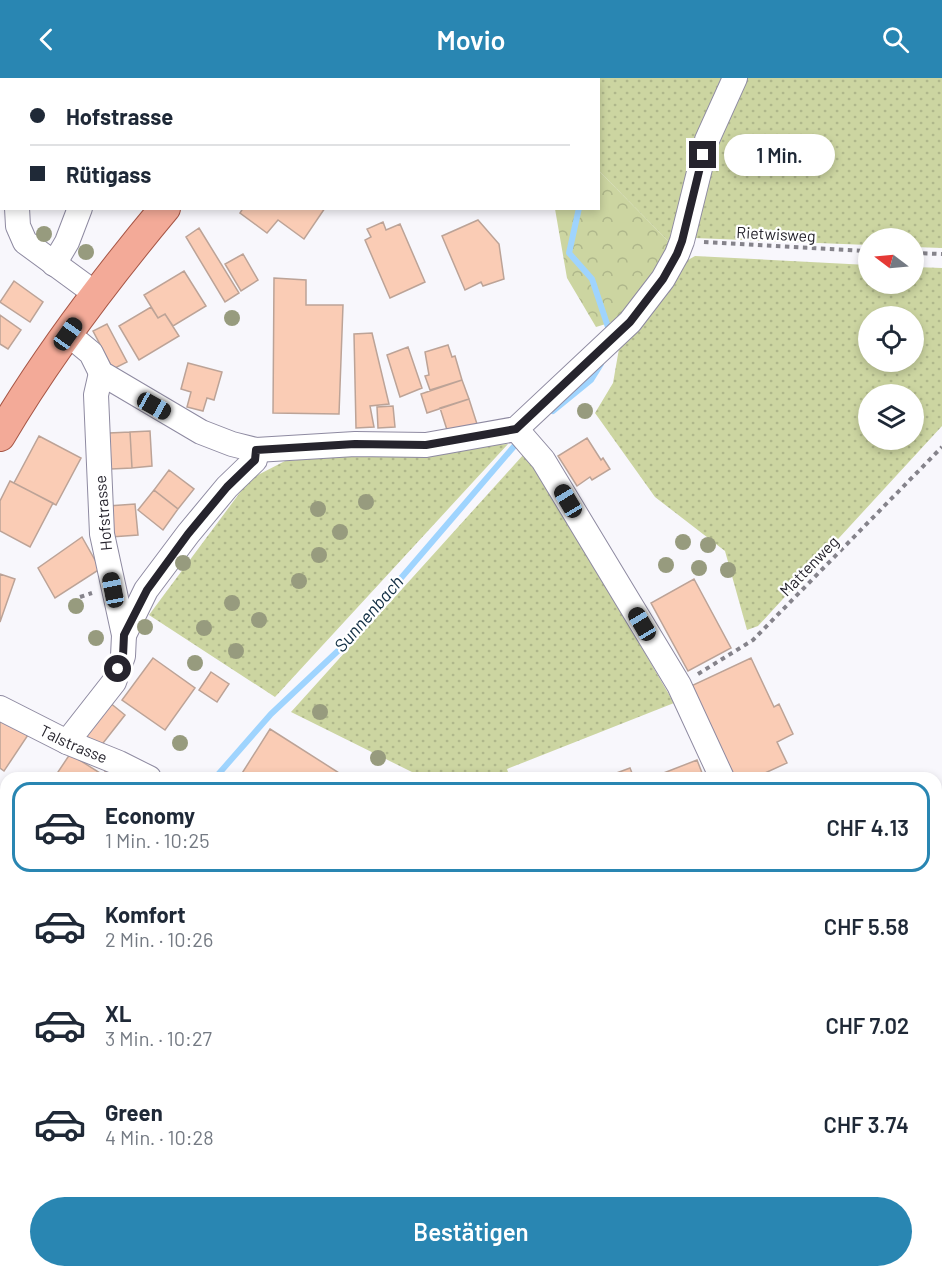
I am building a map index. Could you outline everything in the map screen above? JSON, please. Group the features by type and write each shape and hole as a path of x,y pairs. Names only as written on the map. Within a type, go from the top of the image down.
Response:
{"main road":[{"path":"0,436 96,294 163,210"}],"street":[{"path":"68,334 91,353 101,373 201,432 256,450 355,444 426,445 516,429 630,322 663,279 682,241 707,140 735,78"},
{"path":"54,264 67,242 79,210"},
{"path":"12,220 25,242 96,294"},
{"name":"Hofstrasse","path":"67,742 114,682 123,656 124,635 102,534 96,395 101,373"},
{"path":"516,429 543,460 680,685 719,772"},
{"path":"124,635 147,590 188,534 227,487 255,460 256,450"},
{"name":"Talstrasse","path":"0,708 67,742 137,772"}],"path":[{"name":"Rietwisweg","path":"682,241 858,250"},
{"path":"924,253 942,254"},
{"name":"Mattenweg","path":"680,685 753,640 942,447"}],"green space":[{"path":"600,78 730,78 675,248 600,172"},
{"path":"743,78 942,78 942,248 924,247 924,228 858,228 858,245 694,238 719,121"},
{"path":"600,172 675,248 622,319 596,327 567,278 555,210 600,210"},
{"path":"695,256 858,264 858,294 924,294 924,267 942,268 942,426 924,446 924,384 858,384 858,450 920,450 758,626 747,630 725,551 655,497 595,413 613,383 620,343 681,264"},
{"path":"508,444 275,697 149,615 250,479 285,461"},
{"path":"524,454 533,461 674,703 507,769 508,772 412,772 291,712"}],"building":[{"path":"242,210 324,210 304,239 278,220 267,233 240,213"},
{"path":"478,220 499,244 504,279 483,286 481,282 465,290 442,236"},
{"path":"383,222 386,230 400,224 425,282 390,298 365,240 371,237 367,229"},
{"path":"199,228 239,293 225,302 186,237"},
{"path":"243,254 258,280 241,291 225,264"},
{"path":"184,271 206,306 173,326 165,314 158,318 144,295"},
{"path":"274,278 306,280 306,305 343,305 339,414 273,413"},
{"path":"14,281 43,302 30,322 0,302"},
{"path":"151,307 158,318 165,314 179,336 139,360 119,326"},
{"path":"0,315 21,330 8,349 0,344"},
{"path":"107,324 127,362 113,369 93,331"},
{"path":"372,333 389,404 370,406 374,427 356,428 354,334"},
{"path":"448,345 452,357 455,356 462,380 430,390 425,376 429,375 425,352"},
{"path":"408,347 422,388 400,397 387,355"},
{"path":"188,363 222,372 214,400 207,398 203,411 187,407 191,392 181,389"},
{"path":"462,380 469,399 427,413 421,394"},
{"path":"469,399 477,424 448,433 440,408"},
{"path":"393,406 395,427 378,428 377,407"},
{"path":"150,431 152,466 132,468 130,432"},
{"path":"130,432 132,468 111,469 109,433"},
{"path":"39,436 81,458 56,505 14,483"},
{"path":"587,438 601,460 603,458 610,469 592,480 590,477 577,486 558,456"},
{"path":"169,470 194,489 178,509 154,490"},
{"path":"10,481 53,503 30,547 0,531 0,501"},
{"path":"154,490 178,509 163,530 138,510"},
{"path":"135,504 138,535 111,537 108,506"},
{"path":"82,537 100,569 55,598 38,568"},
{"path":"0,574 15,579 0,622"},
{"path":"694,579 731,648 688,671 651,603"},
{"path":"153,658 195,688 165,730 122,700"},
{"path":"751,658 774,707 779,704 793,734 777,742 787,763 767,772 731,772 691,686"},
{"path":"211,672 229,684 217,702 199,690"},
{"path":"109,702 125,715 100,747 84,734"},
{"path":"0,716 28,735 4,771 0,768"},
{"path":"270,729 338,772 243,772"},
{"path":"70,754 98,772 58,772"},
{"path":"697,760 702,772 666,772"},
{"path":"108,767 116,772 105,772"},
{"path":"630,768 632,772 619,772"}],"waterway":[{"name":"Sunnenbach","path":"579,210 569,253 592,279 610,333"},
{"name":"Sunnenbach","path":"553,411 591,380 601,364"},
{"name":"Sunnenbach","path":"220,772 271,714 341,648 516,444"}],"route":[{"path":"118,669 123,656 124,635 147,590 188,534 227,487 255,460 256,450 355,444 426,445 516,429 617,335 653,294 677,254 682,241 703,155"}]}
